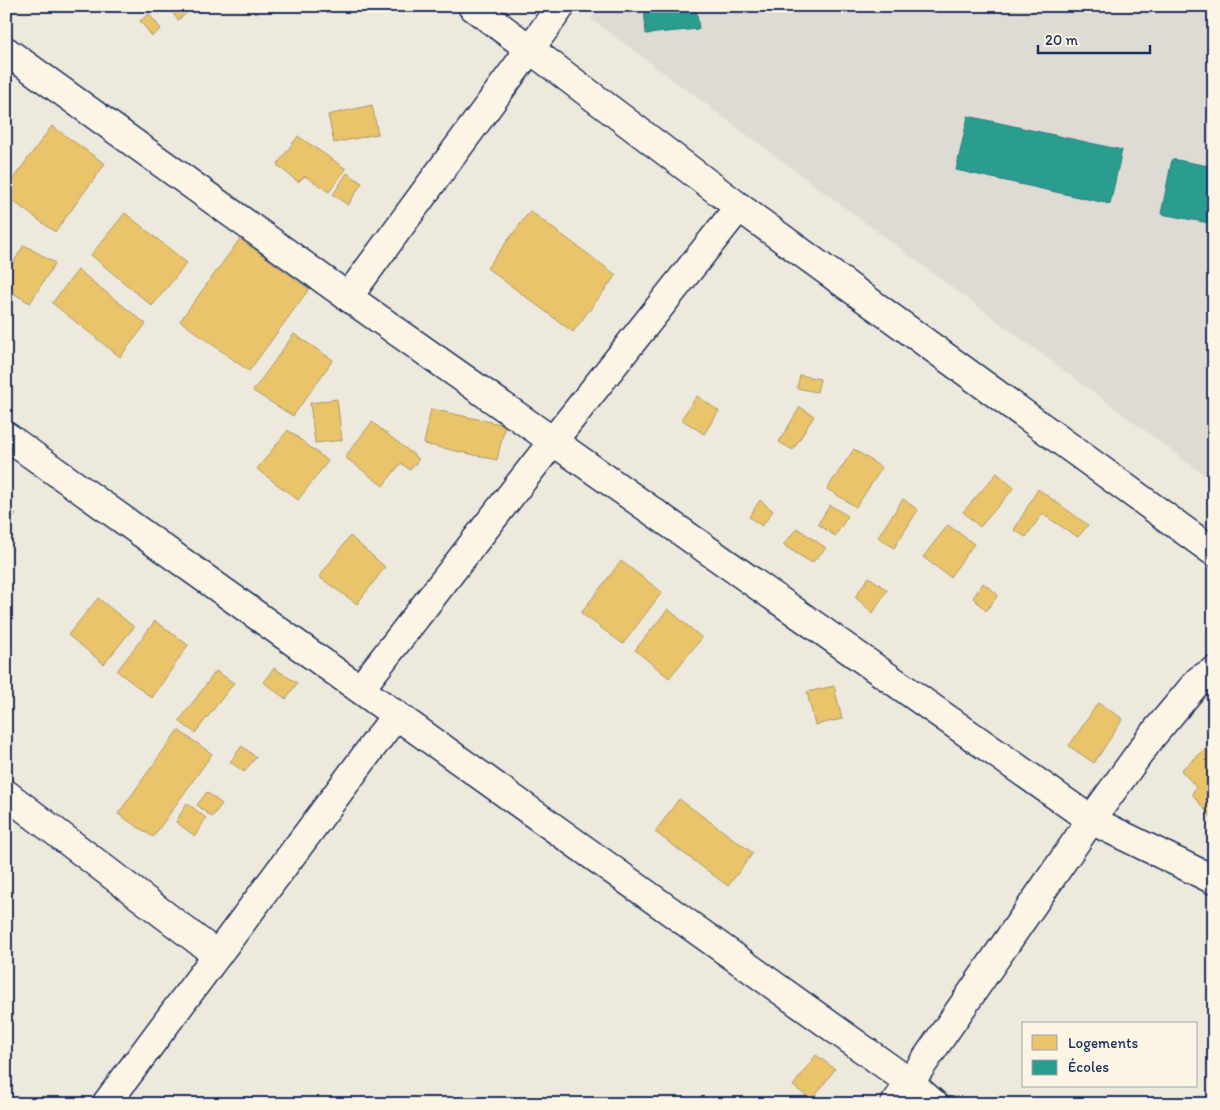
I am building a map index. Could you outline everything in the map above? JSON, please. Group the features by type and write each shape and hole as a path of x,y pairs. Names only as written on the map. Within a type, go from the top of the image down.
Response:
{"street":[{"path":"472,6 739,207 1214,552"},
{"path":"348,297 561,6"},
{"path":"6,51 348,297 1091,820 1214,880"},
{"path":"360,689 739,207"},
{"path":"6,436 360,689 902,1093 934,1104"},
{"path":"902,1093 1091,820 1152,736 1199,680 1214,671"},
{"path":"106,1104 396,716"},
{"path":"6,794 217,955"}],"shaded area":[{"path":"600,6 1214,6 1214,482 591,19"}],"building: Logements":[{"path":"167,6 196,6 178,20"},
{"path":"149,14 161,29 152,36 140,21"},
{"path":"372,105 378,134 334,143 328,115"},
{"path":"52,126 105,164 55,232 6,196 6,188"},
{"path":"298,136 346,169 329,192 305,176 298,182 277,165"},
{"path":"347,173 362,183 348,205 333,195"},
{"path":"530,211 616,275 573,332 487,268"},
{"path":"125,213 187,263 152,306 91,255"},
{"path":"240,239 309,289 249,371 180,321"},
{"path":"24,245 55,263 30,303 6,289 6,275"},
{"path":"78,270 146,324 120,357 52,303"},
{"path":"294,334 333,360 293,416 253,391"},
{"path":"800,375 820,379 817,392 797,388"},
{"path":"697,396 719,411 704,434 681,419"},
{"path":"337,399 342,440 315,443 310,403"},
{"path":"800,407 814,416 793,450 779,442"},
{"path":"431,409 505,425 497,460 424,444"},
{"path":"372,422 419,459 410,470 401,463 383,486 345,457"},
{"path":"288,430 328,461 298,500 257,469"},
{"path":"854,449 882,468 856,507 827,489"},
{"path":"997,473 1014,488 980,527 963,512"},
{"path":"1038,489 1088,525 1078,537 1042,514 1026,537 1014,530"},
{"path":"903,499 918,510 894,548 878,537"},
{"path":"760,500 773,511 762,526 749,517"},
{"path":"830,505 848,516 835,536 818,524"},
{"path":"6,507 16,514 6,529"},
{"path":"948,525 974,544 950,577 923,557"},
{"path":"797,528 826,548 812,563 783,545"},
{"path":"350,536 385,567 357,604 319,577"},
{"path":"621,561 662,592 623,644 581,613"},
{"path":"869,577 887,590 873,613 855,597"},
{"path":"983,583 998,595 986,611 973,598"},
{"path":"98,598 134,627 104,664 68,635"},
{"path":"668,609 702,638 669,678 635,650"},
{"path":"155,621 188,645 152,698 117,671"},
{"path":"274,668 297,683 286,699 263,682"},
{"path":"216,671 234,683 195,733 179,721"},
{"path":"834,686 842,719 815,725 807,692"},
{"path":"1098,703 1123,719 1094,763 1069,746"},
{"path":"178,730 212,754 153,837 118,814"},
{"path":"242,746 256,757 244,772 230,762"},
{"path":"1206,749 1214,759 1214,821 1192,794 1196,787 1181,770"},
{"path":"207,792 222,804 212,817 197,805"},
{"path":"679,799 753,853 728,886 655,832"},
{"path":"187,803 206,818 195,836 176,822"},
{"path":"816,1055 835,1069 812,1100 793,1086"}],"building: Écoles":[{"path":"644,6 696,6 699,29 646,34"},
{"path":"968,116 1122,150 1110,204 956,170"},
{"path":"1172,159 1214,167 1214,224 1161,214"}]}
